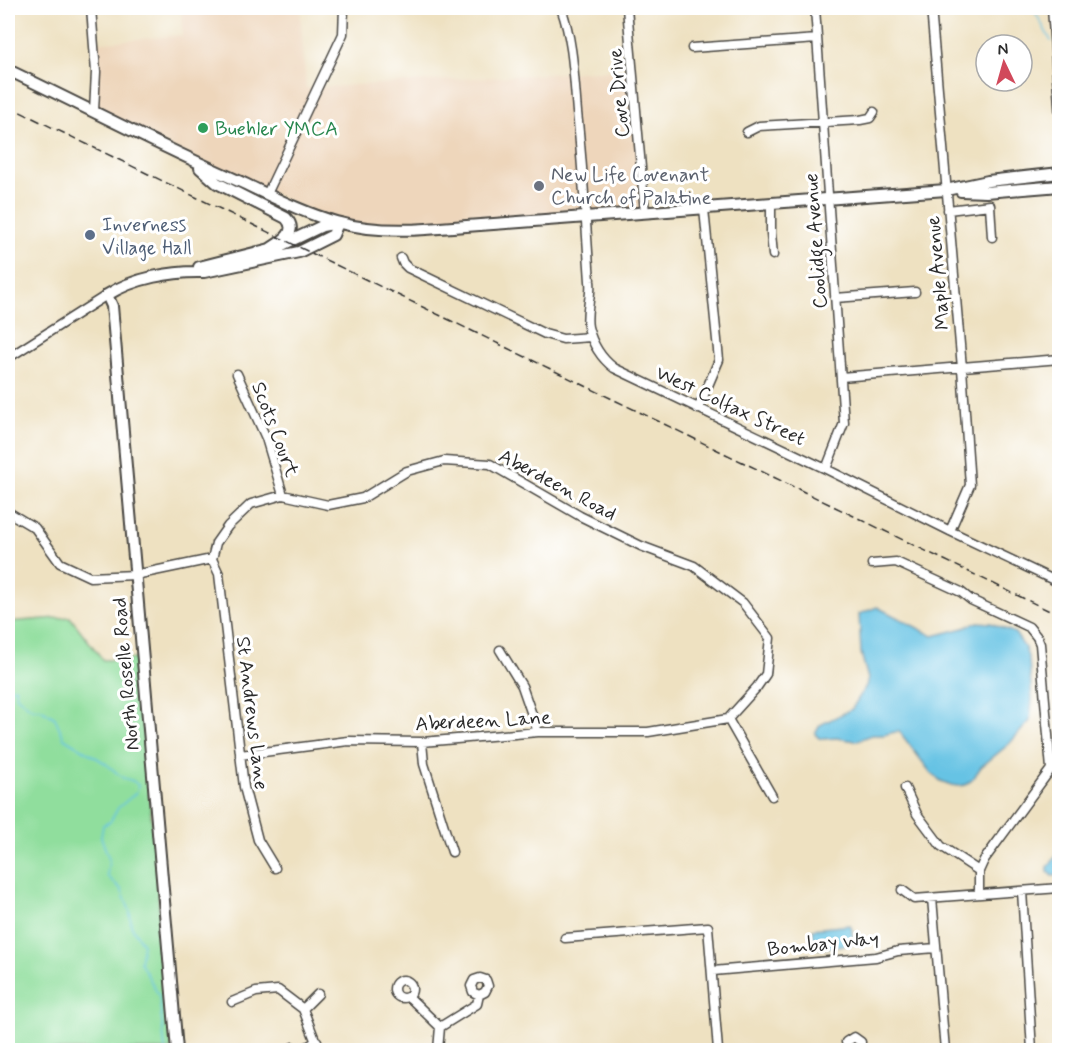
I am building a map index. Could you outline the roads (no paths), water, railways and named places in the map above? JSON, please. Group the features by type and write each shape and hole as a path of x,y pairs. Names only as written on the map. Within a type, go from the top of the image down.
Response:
{"main road":[{"path":"8,70 190,159 315,215 338,223 397,231 946,190 986,192 1059,186"},
{"path":"190,159 217,183 286,218 291,230 287,238 268,250"},
{"path":"946,190 988,181 1059,173"},
{"path":"189,272 202,265 290,243 322,226 338,223"},
{"path":"107,295 141,280 189,272 204,272 299,252 333,235 338,223"},
{"name":"North Roselle Road","path":"107,295 112,306 177,1050"}],"street":[{"path":"91,8 96,72 94,111"},
{"path":"267,194 343,34 344,8"},
{"path":"401,258 408,268 545,334 564,339 591,337 587,321 591,284 573,68 561,8"},
{"name":"Cove Drive","path":"627,8 645,213"},
{"name":"Coolidge Avenue","path":"815,8 844,423 826,469"},
{"name":"Maple Avenue","path":"931,8 970,485 950,531"},
{"path":"1052,8 1059,119"},
{"path":"692,48 817,39"},
{"path":"747,132 759,126 860,120 870,118 874,112"},
{"path":"771,203 773,255"},
{"path":"948,210 990,205 992,237"},
{"path":"698,409 719,360 704,209"},
{"path":"835,298 915,292"},
{"path":"8,358 107,295"},
{"name":"West Colfax Street","path":"591,337 603,360 614,368 1059,583"},
{"path":"841,378 1059,359"},
{"name":"Scots Court","path":"237,374 266,438 283,495"},
{"name":"Aberdeen Road","path":"212,559 216,543 228,526 251,504 283,495 328,505 363,498 407,471 444,461 490,464 580,516 641,546 694,566 743,603 770,638 766,674 728,719"},
{"path":"8,512 35,528 60,563 90,578 135,575 212,559"},
{"name":"St Andrews Lane","path":"212,559 219,574 244,786 256,833 275,868"},
{"path":"872,564 896,561 1029,627 1040,644 1051,769 984,860 979,871 980,894"},
{"path":"500,650 522,686 538,732"},
{"path":"728,719 772,796"},
{"name":"Aberdeen Lane","path":"240,755 348,741 422,742 538,732 648,732 728,719"},
{"path":"422,742 424,764 452,852"},
{"path":"905,788 917,814 941,846 979,871"},
{"path":"902,890 914,899 1059,888"},
{"path":"1022,891 1032,1050"},
{"path":"932,898 945,1050"},
{"path":"566,938 708,927 718,1050"},
{"name":"Bombay Way","path":"712,971 876,957 898,951 936,948"},
{"path":"232,1002 256,992 278,990 303,1009 318,1046 302,1050 293,1047 288,1050"},
{"path":"303,1009 318,994"},
{"path":"440,1027 477,1004 479,994"},
{"path":"409,997 440,1027"},
{"path":"438,1050 440,1027"},
{"path":"848,1050 846,1042 854,1037 861,1042 860,1050"}],"water":[{"path":"877,607 933,636 978,622 991,623 1015,633 1025,648 1029,660 1032,699 1030,721 965,785 951,785 931,773 899,731 872,735 856,741 824,739 815,734 820,725 852,709 866,686 868,679 861,653 859,614"},
{"path":"1059,852 1059,875 1052,876 1048,872 1048,867"},
{"path":"850,925 853,944 818,949 814,946 813,929"}],"waterway":[{"path":"1033,8 1051,41"},
{"path":"8,690 15,687 17,697 33,709 41,709 55,718 64,738 105,763 123,778 138,785 137,792 118,808 110,822 103,825 101,837 109,859 107,876 121,889 130,911 131,926 143,944 140,962 159,996 165,1050"}],"railway":[{"path":"8,106 1060,616"}],"place":[{"name":"Buehler YMCA","path":"203,128"},
{"name":"New Life Covenant Church of Palatine","path":"539,186"},
{"name":"Inverness Village Hall","path":"90,235"}]}
